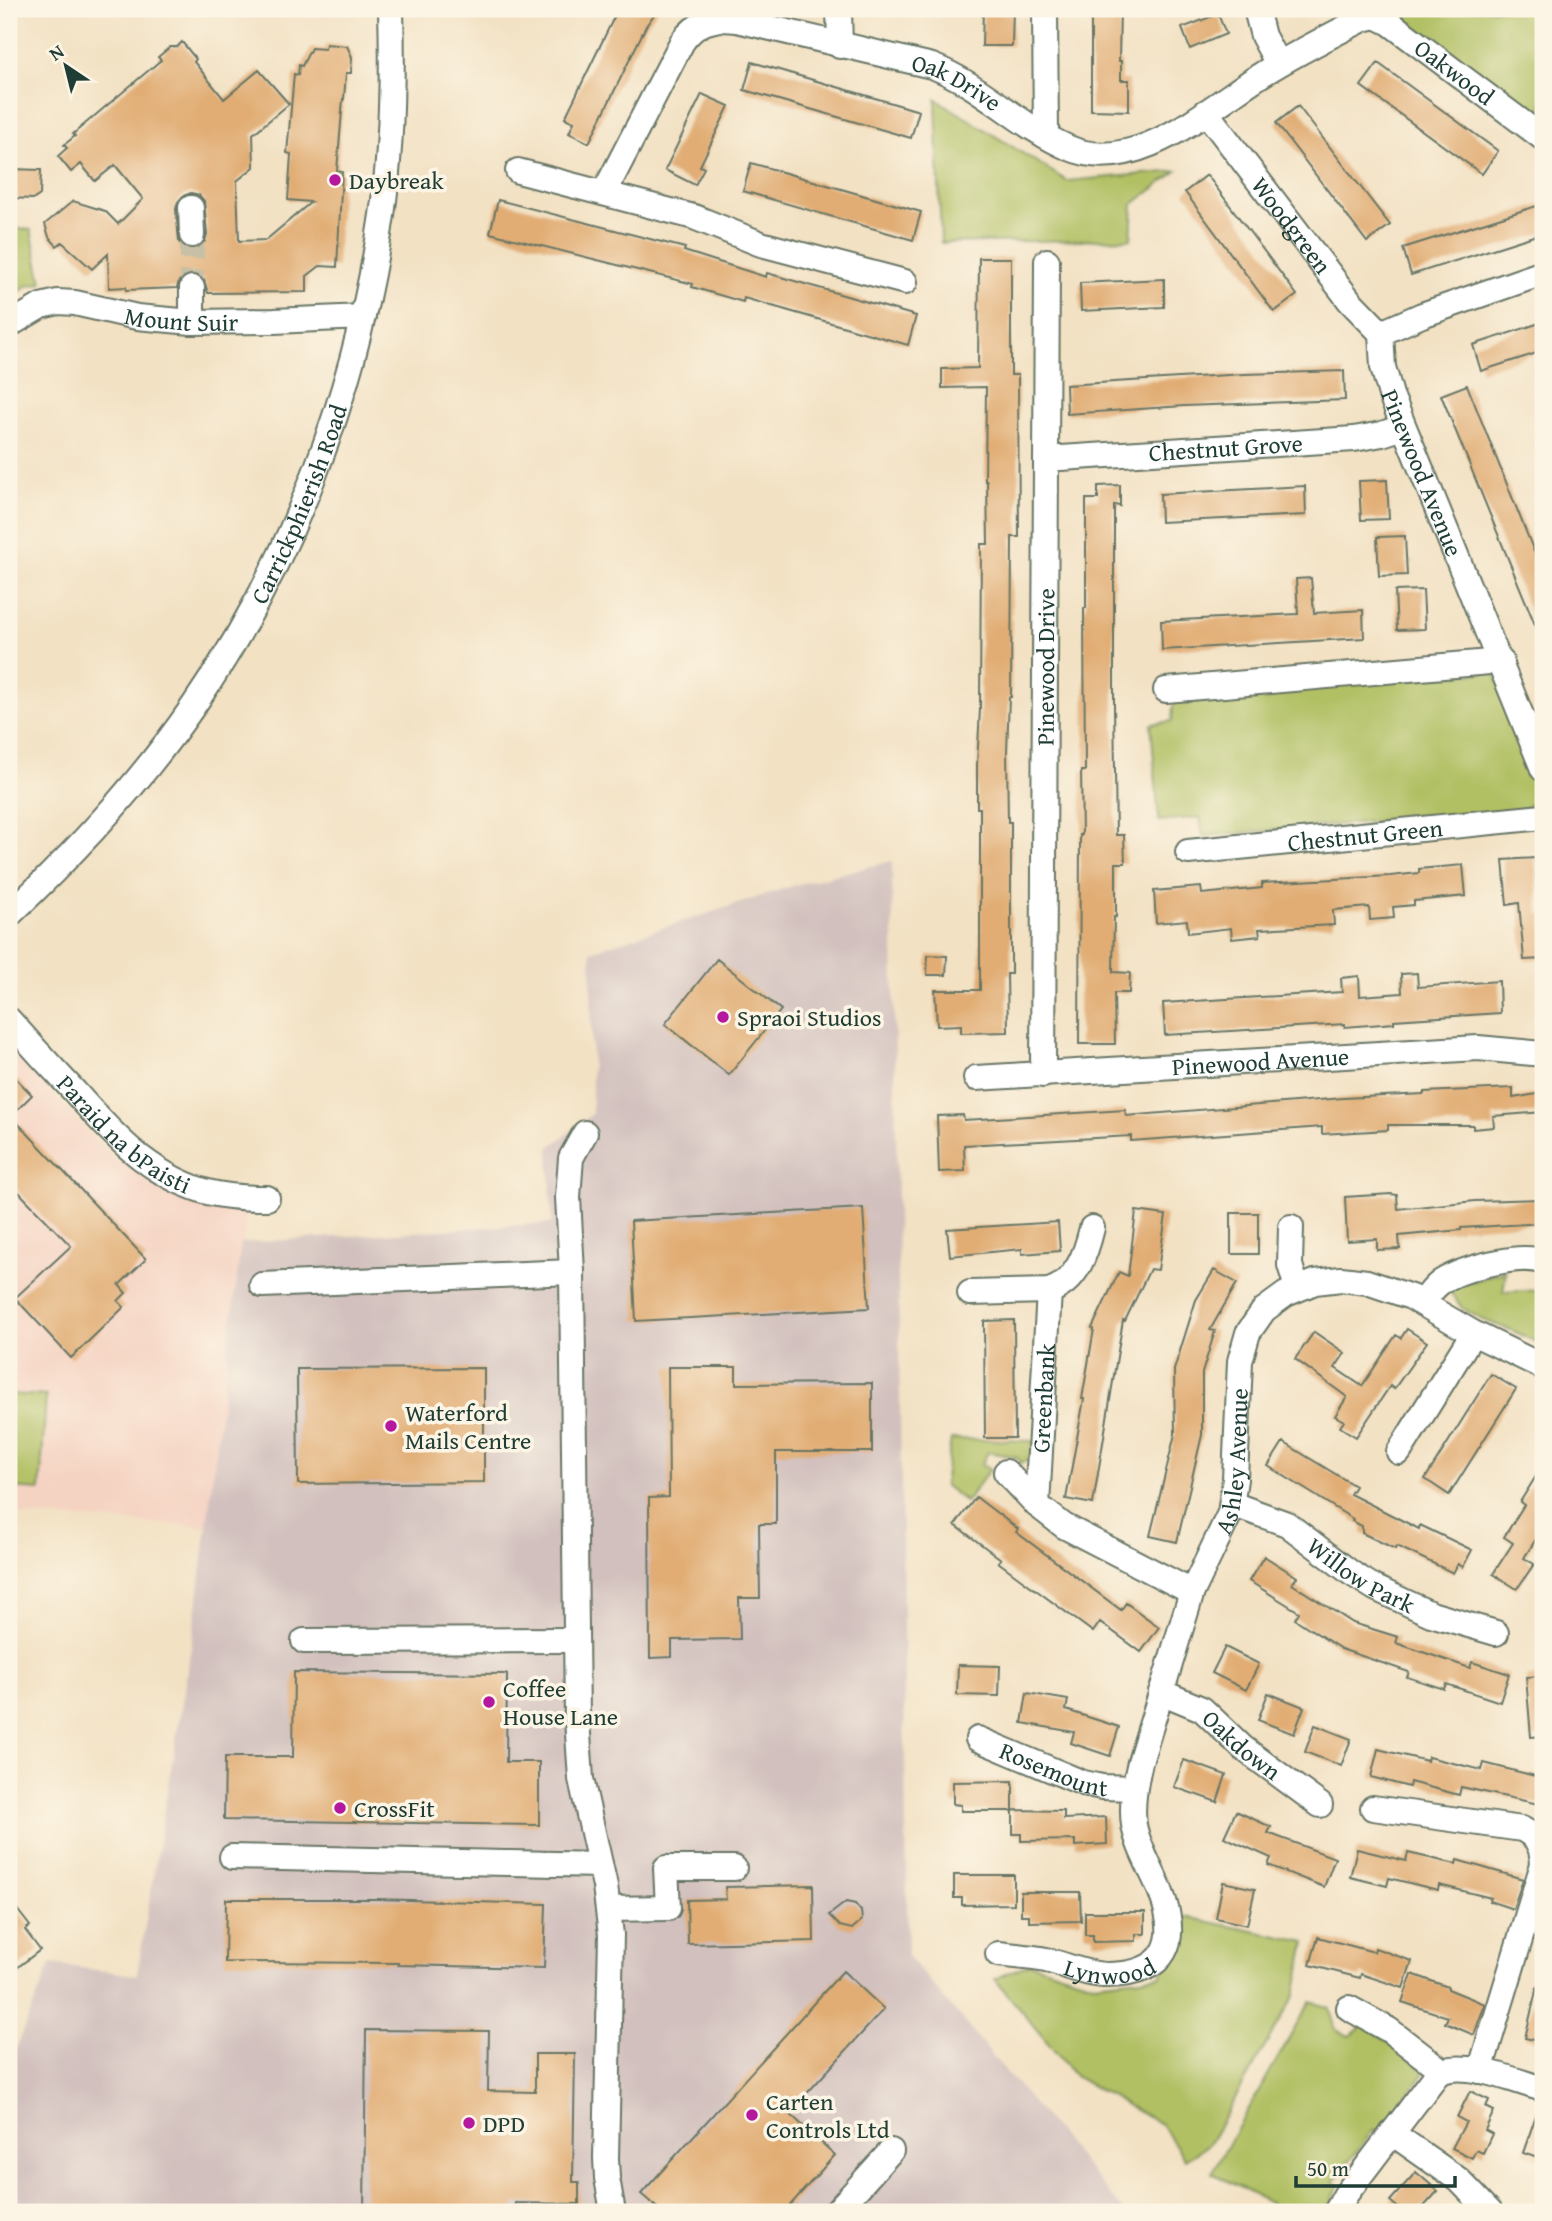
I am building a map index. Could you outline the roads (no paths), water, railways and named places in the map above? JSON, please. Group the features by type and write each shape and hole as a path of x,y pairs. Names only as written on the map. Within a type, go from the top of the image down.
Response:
{"street":[{"name":"Carrickphierish Road","path":"9,915 61,866 111,811 186,717 229,652 274,566 304,498 337,408 362,317 383,213 393,95 391,9"},
{"path":"839,9 840,46"},
{"path":"1045,9 1046,136"},
{"path":"1256,9 1263,36 1278,64"},
{"name":"Oakwood","path":"1363,19 1376,16 1385,20 1543,138"},
{"name":"Oak Drive","path":"604,193 676,53 694,27 710,20 737,20 919,63 950,74 1046,136 1086,154 1123,152 1161,140 1278,64 1363,19"},
{"name":"Woodgreen","path":"1206,112 1350,301 1381,333"},
{"path":"518,171 709,221 761,244 905,282"},
{"path":"191,208 191,235"},
{"name":"Pinewood Drive","path":"1043,1074 1047,261"},
{"path":"1381,333 1422,315 1543,273"},
{"path":"192,288 192,322"},
{"name":"Mount Suir","path":"9,324 41,306 58,302 75,303 137,317 192,322 362,317"},
{"name":"Pinewood Avenue","path":"1381,333 1386,379 1543,769"},
{"name":"Chestnut Grove","path":"1045,458 1354,439 1404,427"},
{"path":"1166,690 1501,661"},
{"name":"Chestnut Green","path":"1188,852 1543,817"},
{"name":"Paraid na bPaisti","path":"9,1020 102,1123 145,1162 202,1191 223,1196 267,1198"},
{"name":"Pinewood Avenue","path":"976,1078 1478,1048 1543,1054"},
{"path":"585,1133 574,1149 569,1168 576,1640 581,1779 609,1909 611,1960 606,2158 613,2212"},
{"path":"1291,1227 1289,1258 1297,1289"},
{"path":"970,1293 1049,1291 1062,1285 1079,1266 1092,1228"},
{"path":"1423,1303 1439,1284 1459,1274 1515,1258 1532,1258 1543,1262"},
{"path":"262,1285 572,1272"},
{"name":"Ashley Avenue","path":"1164,1902 1136,1836 1134,1788 1192,1592 1223,1530 1232,1504 1242,1347 1264,1310 1297,1289 1328,1279 1353,1280 1382,1286 1423,1303 1473,1333 1543,1367"},
{"name":"Greenbank","path":"1037,1505 1049,1291"},
{"path":"1399,1452 1473,1333"},
{"name":"Greenbank","path":"1006,1472 1037,1505 1073,1532 1192,1592"},
{"name":"Willow Park","path":"1232,1504 1287,1524 1375,1588 1431,1614 1496,1633"},
{"path":"304,1641 576,1640"},
{"name":"Oakdown","path":"1161,1692 1202,1709 1243,1748 1321,1805"},
{"name":"Rosemount","path":"978,1739 1083,1783 1101,1787 1134,1788"},
{"path":"1373,1808 1522,1829 1532,1835 1541,1846 1543,1864 1480,2071"},
{"path":"232,1857 600,1865"},
{"path":"609,1909 668,1908 666,1868 734,1868"},
{"name":"Lynwood","path":"998,1954 1047,1960 1094,1974 1124,1974 1146,1969 1160,1959 1166,1945 1168,1923 1164,1902"},
{"path":"1349,2008 1389,2030 1441,2070"},
{"path":"1336,2212 1346,2194 1424,2088 1441,2070 1456,2067 1480,2071 1543,2089"},
{"path":"1392,2133 1459,2180 1490,2212"},
{"path":"836,2212 891,2151"}],"tunnel":[{"path":"192,235 192,288"}],"place":[{"name":"Daybreak","path":"335,180"},
{"name":"Spraoi Studios","path":"723,1017"},
{"name":"Waterford Mails Centre","path":"391,1426"},
{"name":"Coffee House Lane","path":"489,1702"},
{"name":"CrossFit","path":"340,1808"},
{"name":"Carten Controls Ltd","path":"752,2115"},
{"name":"DPD","path":"469,2123"}]}
